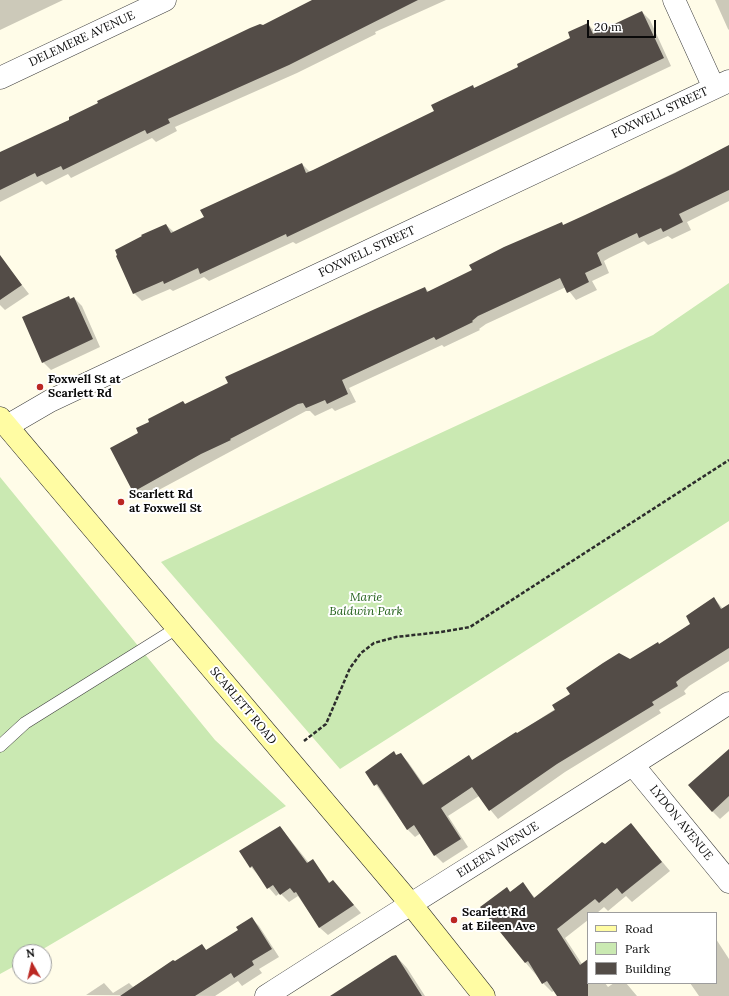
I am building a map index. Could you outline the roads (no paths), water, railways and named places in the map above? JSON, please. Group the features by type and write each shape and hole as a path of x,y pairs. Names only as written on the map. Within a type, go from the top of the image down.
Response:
{"main road":[{"name":"SCARLETT ROAD","path":"3,422 410,903 484,996"}],"street":[{"name":"DELEMERE AVENUE","path":"0,78 165,0"},
{"path":"674,0 721,84"},
{"name":"FOXWELL STREET","path":"3,422 721,84"},
{"name":"EILEEN AVENUE","path":"266,996 410,903 633,765 729,703"},
{"name":"LYDON AVENUE","path":"633,765 729,882"}],"lane":[{"path":"0,746 26,723 177,628"}],"place":[{"name":"Foxwell St at Scarlett Rd","path":"40,387"},
{"name":"Scarlett Rd at Foxwell St","path":"121,502"},
{"name":"Scarlett Rd at Eileen Ave","path":"454,920"}],"park label":[{"name":"Marie Baldwin Park","path":"366,605"}]}
